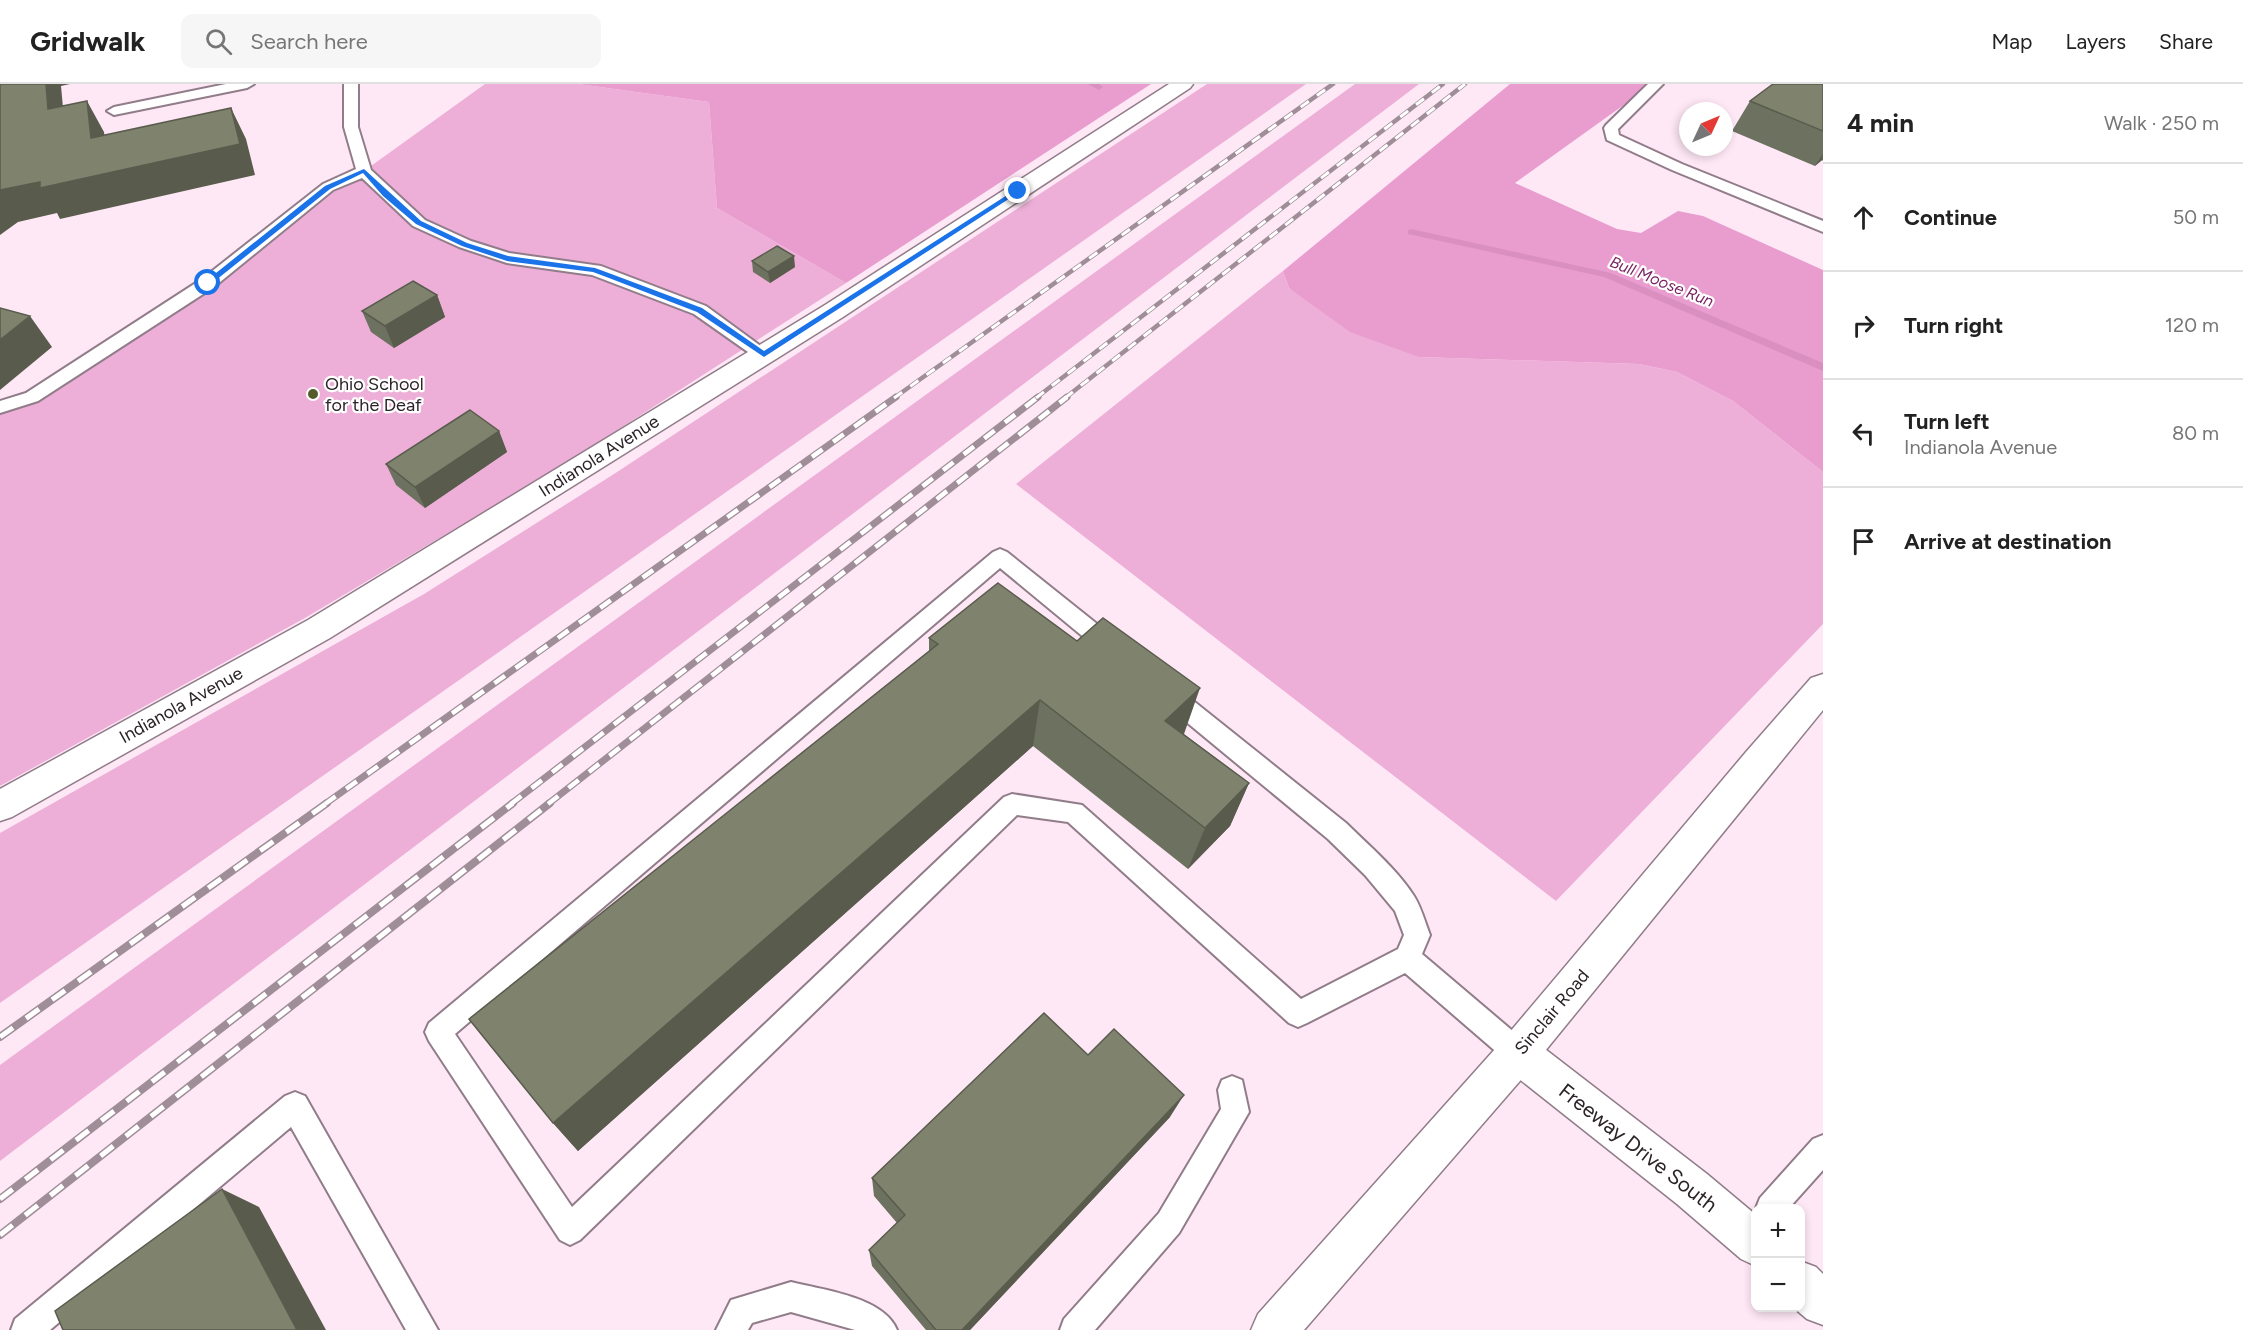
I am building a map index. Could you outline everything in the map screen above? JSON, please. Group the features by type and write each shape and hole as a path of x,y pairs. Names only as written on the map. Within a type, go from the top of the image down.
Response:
{"main road":[{"name":"Indianola Avenue","path":"0,806 319,629 764,355 1183,84"},
{"name":"Sinclair Road","path":"1274,1330 1518,1053 1758,762 1823,687"},
{"name":"Freeway Drive South","path":"1518,1053 1692,1189 1751,1224"},
{"path":"1805,1287 1823,1303"}],"lane":[{"path":"114,111 247,84"},
{"path":"351,84 351,127 364,171 419,223 465,244 507,258 595,270 700,310 764,355"},
{"path":"1656,84 1619,118 1611,128 1612,137 1677,167 1823,227"},
{"path":"0,406 32,397 208,283 328,187 364,171"},
{"path":"1000,557 1337,831 1374,867 1405,903 1417,935 1407,958 1298,1014 1074,812 1012,804 570,1230 438,1032 1000,557"},
{"path":"1407,958 1518,1053"},
{"path":"1075,1330 1169,1223 1235,1112 1232,1090"},
{"path":"26,1330 295,1106 423,1330"},
{"path":"1777,1204 1823,1149"},
{"path":"731,1330 742,1311 791,1297 858,1314 882,1330"}],"shaded area":[{"name":"Ohio School for the Deaf","path":"485,84 578,84 709,102 717,208 846,283 574,458 305,618 0,786 0,406 32,397 364,171"},
{"path":"578,84 1151,84 846,283 717,208 709,102"},
{"path":"1207,84 1306,84 0,1003 0,833 424,594 614,474"},
{"path":"1355,84 1419,84 0,1161 0,1065"},
{"path":"1510,84 1653,84 1515,183 1617,229 1641,233 1678,211 1703,216 1823,270 1823,472 1733,401 1677,372 1639,364 1419,357 1350,332 1289,288 1283,271"},
{"path":"1283,271 1289,288 1419,357 1639,364 1677,372 1733,401 1823,472 1823,624 1556,901 1016,484"}],"building":[{"path":"0,84 46,84 48,109 87,101 91,138 231,108 240,144 40,188 40,182 0,190"},
{"path":"1773,84 1823,84 1823,131 1750,101"},
{"path":"777,246 794,256 768,272 752,261"},
{"path":"413,281 437,295 385,326 362,311"},
{"path":"0,308 30,316 0,340"},
{"path":"470,410 499,431 415,487 386,464"},
{"path":"998,583 1077,641 1103,618 1200,688 1165,721 1249,783 1205,828 1040,700 553,1123 469,1019 938,644 929,638"},
{"path":"1044,1013 1088,1055 1114,1029 1184,1095 962,1330 936,1330 869,1250 905,1215 872,1178"},
{"path":"222,1189 297,1330 63,1330 55,1311"}],"waterway":[{"name":"Bull Moose Run","path":"1092,84 1099,87"},
{"name":"Bull Moose Run","path":"1411,232 1607,275 1823,367"}],"railway":[{"path":"894,398 1333,84"},
{"path":"1036,398 1443,84"},
{"path":"1065,398 1465,84"},
{"path":"325,804 896,397"},
{"path":"511,804 1038,397"},
{"path":"548,804 1067,397"},
{"path":"0,1037 327,803"},
{"path":"0,1199 513,803"},
{"path":"0,1235 550,803"}],"place":[{"name":"Ohio School for the Deaf","path":"313,394"}],"route":[{"path":"208,283 328,187 364,171 419,223 465,244 507,258 595,270 700,310 764,355 1018,191"}]}
